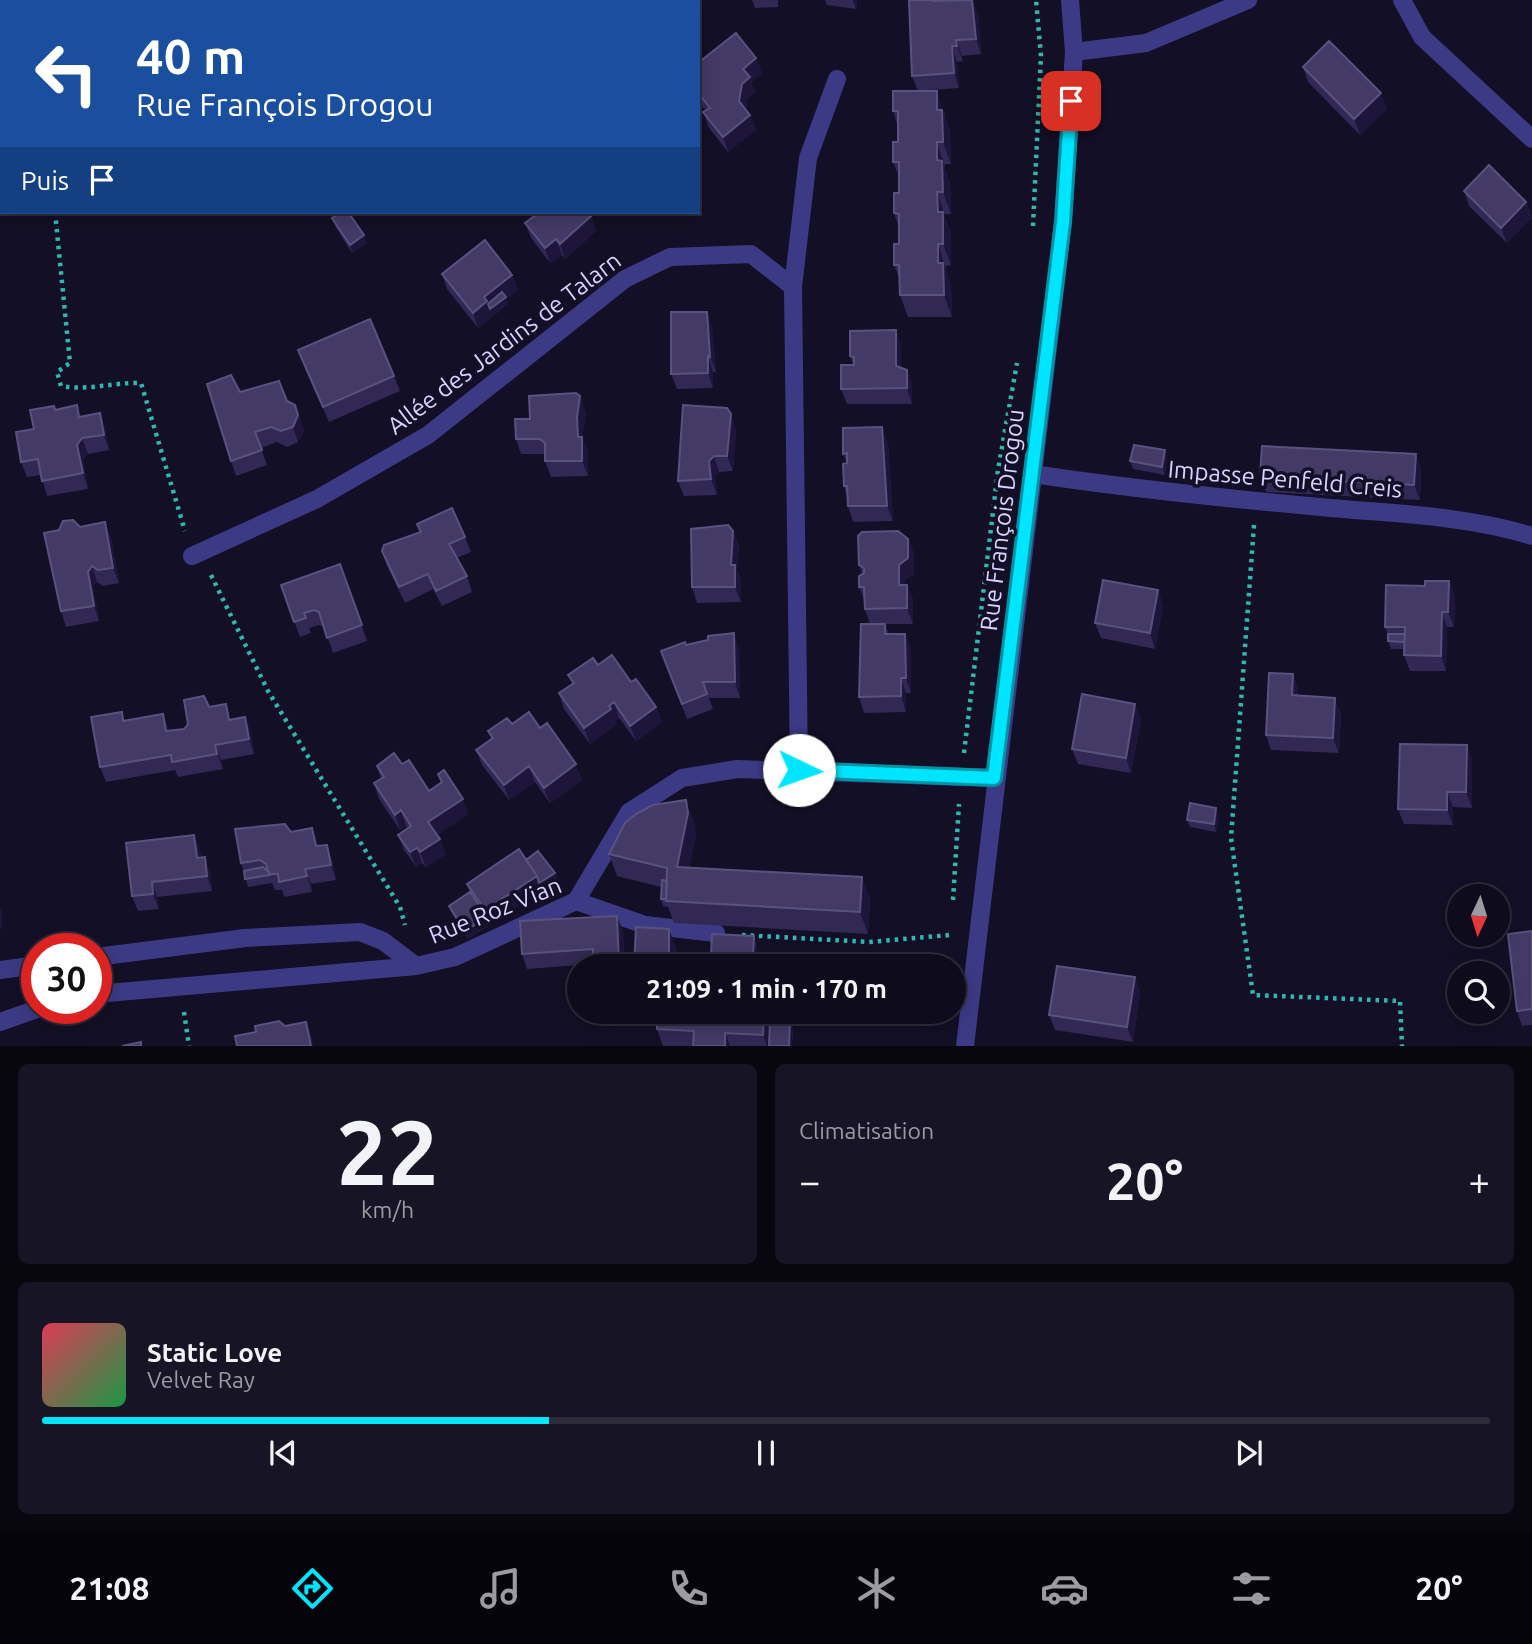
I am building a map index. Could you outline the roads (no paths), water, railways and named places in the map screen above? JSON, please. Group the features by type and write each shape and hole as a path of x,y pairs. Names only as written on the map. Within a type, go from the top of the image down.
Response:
{"street":[{"name":"Rue François Drogou","path":"965,1045 994,778 1063,222 1074,52 1069,0"},
{"path":"1074,52 1146,43 1248,0"},
{"path":"1402,0 1422,37 1532,139"},
{"path":"799,770 793,287 808,158 837,79"},
{"name":"Allée des Jardins de Talarn","path":"196,554 317,499 428,435 625,279 670,257 751,254 793,287"},
{"name":"Impasse Penfeld Creis","path":"1033,474 1117,487 1475,522 1532,536"},
{"path":"576,901 629,812 682,778 737,769 961,779 994,778"},
{"name":"Rue Roz Vian","path":"112,993 416,966 455,957 576,901 645,925 716,933"},
{"path":"112,955 245,938 360,932 383,941 416,966"},
{"path":"0,970 21,967"},
{"path":"0,1022 21,1015"}]}
